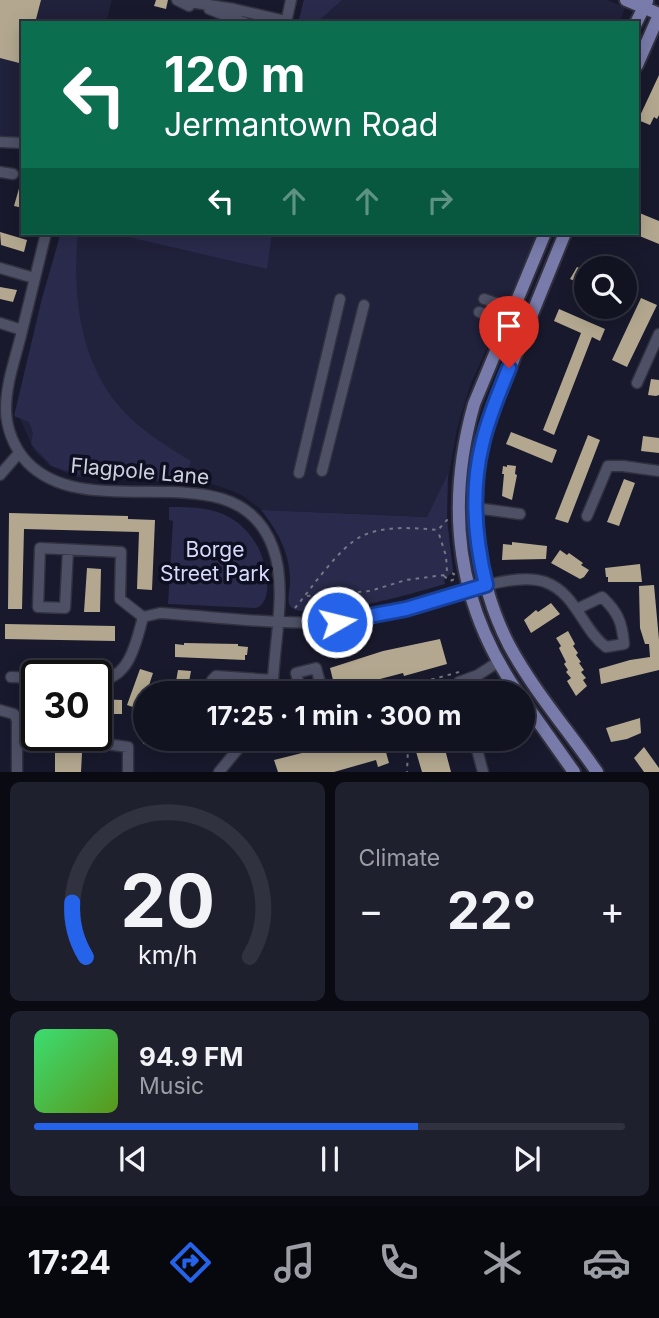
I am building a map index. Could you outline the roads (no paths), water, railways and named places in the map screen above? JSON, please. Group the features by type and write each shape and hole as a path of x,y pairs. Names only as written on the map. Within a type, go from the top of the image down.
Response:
{"main road":[{"path":"626,0 645,4 659,15 639,60"},
{"path":"637,21 645,4"},
{"path":"511,681 483,633 469,590 458,504 462,458 474,404 544,235"},
{"path":"564,235 489,419 481,447 476,508 478,544 486,585 499,623 520,662 597,772"},
{"path":"535,717 574,772"}],"street":[{"path":"177,0 239,21"},
{"path":"286,21 291,0"},
{"path":"192,4 234,9 282,21"},
{"path":"0,142 21,143"},
{"path":"0,172 13,174"},
{"name":"Flagpole Lane","path":"45,235 8,389 6,408 10,433 19,453 40,474 67,486 205,495 225,499 242,508 262,526 275,550 279,586 273,680"},
{"path":"0,268 34,278"},
{"path":"299,473 340,299"},
{"path":"479,312 501,321 511,317 505,306 484,299"},
{"path":"322,471 364,305"},
{"path":"0,323 22,330"},
{"path":"637,383 659,334"},
{"path":"647,362 659,365"},
{"path":"0,474 19,453"},
{"path":"587,516 608,466 659,471"},
{"path":"476,508 520,514"},
{"path":"68,550 65,608 38,607 40,548 121,552 120,598 142,617"},
{"path":"142,617 160,613 309,622 361,619 406,609 486,585 530,579 547,582 564,594 598,641 606,647 624,644 622,623 617,611 602,597 577,609"},
{"path":"112,677 119,674 134,650 142,617"},
{"path":"461,681 478,675 498,662"},
{"path":"298,681 296,673 316,668 320,681"},
{"path":"212,681 216,676 273,680"},
{"path":"11,677 21,677"},
{"path":"0,710 13,714 17,720 17,772"},
{"path":"112,745 128,747 128,772"},
{"path":"219,772 236,751"},
{"path":"477,751 483,772"}],"park label":[{"name":"Borge Street Park","path":"215,561"}]}
